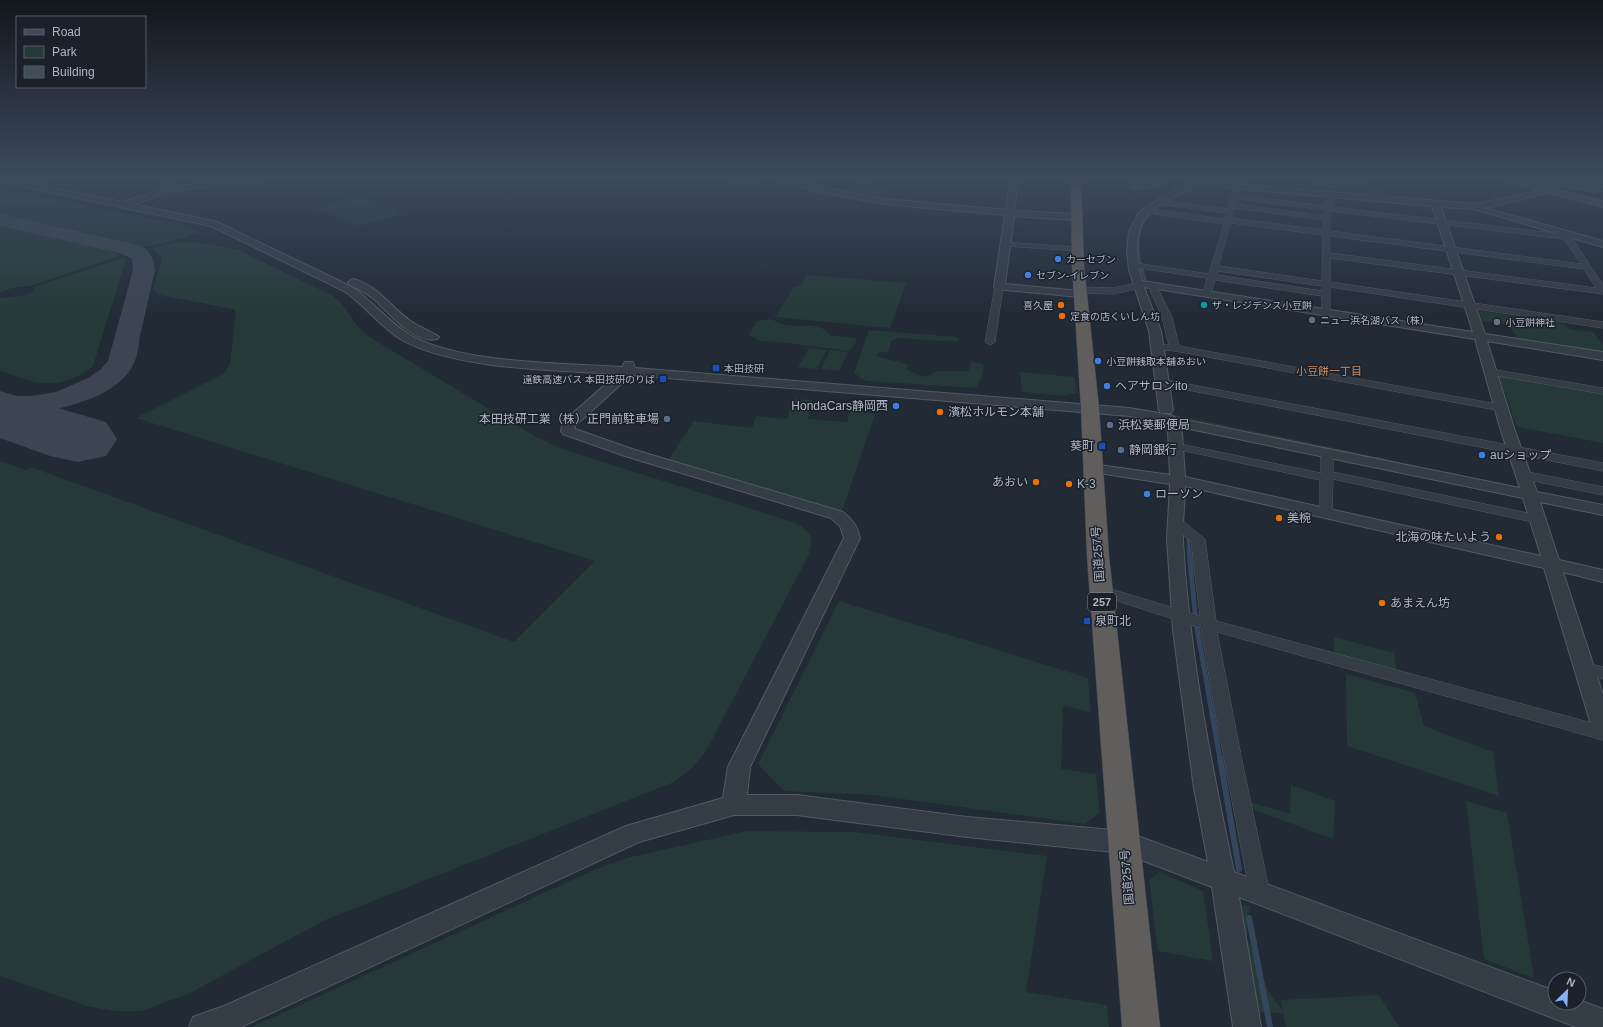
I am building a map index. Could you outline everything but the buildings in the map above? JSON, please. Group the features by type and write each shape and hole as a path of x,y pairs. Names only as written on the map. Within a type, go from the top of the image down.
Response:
{"highway":[{"name":"国道257号","path":"1076,225 1101,591 1141,1027"}],"street":[{"path":"217,225 228,229 348,290 363,299 390,327 407,338 439,350 487,360 532,366 628,368 1089,404 1168,415 1603,501"},
{"path":"990,342 1007,225"},
{"path":"1137,225 1132,238 1140,266 1138,285 1152,320 1157,346 1161,382 1168,415 1175,433 1178,480 1175,522 1181,615 1205,788 1223,879 1247,1027"},
{"path":"1207,294 1227,225"},
{"path":"1260,225 1450,249 1588,268 1603,272"},
{"path":"1326,312 1327,225"},
{"path":"1442,225 1502,408 1514,450 1527,485 1603,728"},
{"path":"1451,225 1566,237 1603,244"},
{"path":"1529,225 1566,237 1603,291"},
{"path":"1005,244 1077,249"},
{"path":"1327,255 1603,291"},
{"path":"1140,266 1327,294"},
{"path":"1215,268 1603,326"},
{"path":"999,287 1080,292 1113,291 1138,285 1152,285 1603,356"},
{"path":"1152,285 1167,317 1175,348"},
{"path":"1157,346 1175,348 1502,408"},
{"path":"628,368 568,425 568,432 630,453 837,515 845,521 851,529 852,538 739,767 734,805"},
{"path":"1490,372 1603,391"},
{"path":"1161,382 1603,467"},
{"path":"1168,415 1327,453 1527,485 1603,491"},
{"path":"1175,446 1537,519"},
{"path":"1326,512 1327,453"},
{"path":"1092,468 1178,480 1326,512 1603,576"},
{"path":"1527,485 1603,510"},
{"path":"1175,522 1198,540 1207,624 1224,723 1260,894"},
{"path":"1101,591 1207,624 1603,733"},
{"path":"1583,668 1603,674"},
{"path":"203,1027 227,1019 634,833 734,805 797,805 967,827 1124,842 1603,1023"}],"green space":[{"path":"46,225 180,225 199,232 183,238 147,247"},
{"path":"0,226 114,252 120,256 30,286 12,288 0,293"},
{"path":"181,242 209,244 238,250 333,296 342,304 363,332 536,437 565,450 790,521 808,532 812,541 806,560 706,751 692,768 674,782 325,920 188,994 141,1011 114,1011 87,1006 0,976 0,461 25,470 31,467 514,642 595,561 136,418 223,374 230,364 236,312 233,309 160,295 153,290 162,258 153,248"},
{"path":"123,258 126,259 93,366 77,377 56,383 32,381 0,371 0,298 23,296 32,292 35,289 33,287"},
{"path":"807,275 906,283 890,328 775,317 794,287 799,287"},
{"path":"1479,311 1565,324 1569,329 1593,332 1603,345 1603,354 1519,341 1509,325 1482,321"},
{"path":"771,319 784,325 815,326 826,330 830,335 856,338 857,341 850,351 760,341 749,335 757,321"},
{"path":"869,330 957,337 960,340 957,342 898,338 891,341 888,352 880,352 877,354 879,357 907,364 908,367 905,369 925,377 938,371 969,371 969,365 972,362 983,364 982,377 975,388 866,381 854,373"},
{"path":"809,348 827,350 817,369 798,367"},
{"path":"830,350 848,352 839,371 821,369"},
{"path":"1020,372 1075,377 1076,393 1063,396 1022,392"},
{"path":"1498,374 1603,392 1603,443 1517,427"},
{"path":"793,399 812,400 808,419 847,422 850,411 875,414 841,514 669,459 694,421 752,428 756,416 787,419"},
{"path":"1114,405 1167,413 1382,458 1432,472 1184,418 1114,407"},
{"path":"839,601 1088,678 1091,712 1063,706 1061,769 1096,774 1100,813 1085,824 873,795 784,791 758,764"},
{"path":"1334,637 1394,653 1397,671 1334,654"},
{"path":"1346,674 1415,693 1424,726 1493,752 1499,796 1347,746"},
{"path":"1291,785 1335,801 1333,839 1252,809 1250,802 1290,814"},
{"path":"1466,801 1507,813 1534,978 1484,959"},
{"path":"747,831 855,832 1047,856 1026,992 1107,1005 1109,1027 252,1027 596,869 627,858"},
{"path":"1160,872 1203,891 1213,961 1158,951 1149,880"},
{"path":"1225,906 1249,906 1247,938 1268,991 1283,1011 1281,1000 1379,995 1399,1027 1286,1027 1283,1013 1242,1012"}],"waterway":[{"path":"1143,225 1139,238 1139,252 1143,271"},
{"path":"1142,270 1145,279"},
{"path":"1188,539 1189,552"},
{"path":"1189,551 1196,622 1220,759"},
{"path":"1220,758 1239,869"},
{"path":"1249,918 1270,1027"}],"taxiway":[{"path":"0,405 31,405 66,398 83,392 98,384 111,374 121,363 144,270 141,255 134,251 22,225"}],"runway":[{"path":"0,413 78,439"}],"place":[{"name":"カーセブン","path":"1058,259"},
{"name":"セブン-イレブン","path":"1028,275"},
{"name":"喜久屋","path":"1061,305"},
{"name":"ザ・レジデンス小豆餅","path":"1204,305"},
{"name":"定食の店くいしん坊","path":"1062,316"},
{"name":"ニュー浜名湖バス（株）","path":"1312,320"},
{"name":"小豆餅神社","path":"1497,322"},
{"name":"小豆餅銭取本舗あおい","path":"1098,361"},
{"name":"本田技研","path":"716,368"},
{"name":"遠鉄高速バス 本田技研のりば","path":"663,379"},
{"name":"ヘアサロンito","path":"1107,386"},
{"name":"HondaCars静岡西","path":"896,406"},
{"name":"濱松ホルモン本舗","path":"940,412"},
{"name":"本田技研工業（株）正門前駐車場","path":"667,419"},
{"name":"浜松葵郵便局","path":"1110,425"},
{"name":"葵町","path":"1102,446"},
{"name":"静岡銀行","path":"1121,450"},
{"name":"auショップ","path":"1482,455"},
{"name":"あおい","path":"1036,482"},
{"name":"K-3","path":"1069,484"},
{"name":"ローソン","path":"1147,494"},
{"name":"美椀","path":"1279,518"},
{"name":"北海の味たいよう","path":"1499,537"},
{"name":"あまえん坊","path":"1382,603"},
{"name":"泉町北","path":"1087,621"}],"district":[{"name":"小豆餅一丁目","path":"1329,371"}]}
